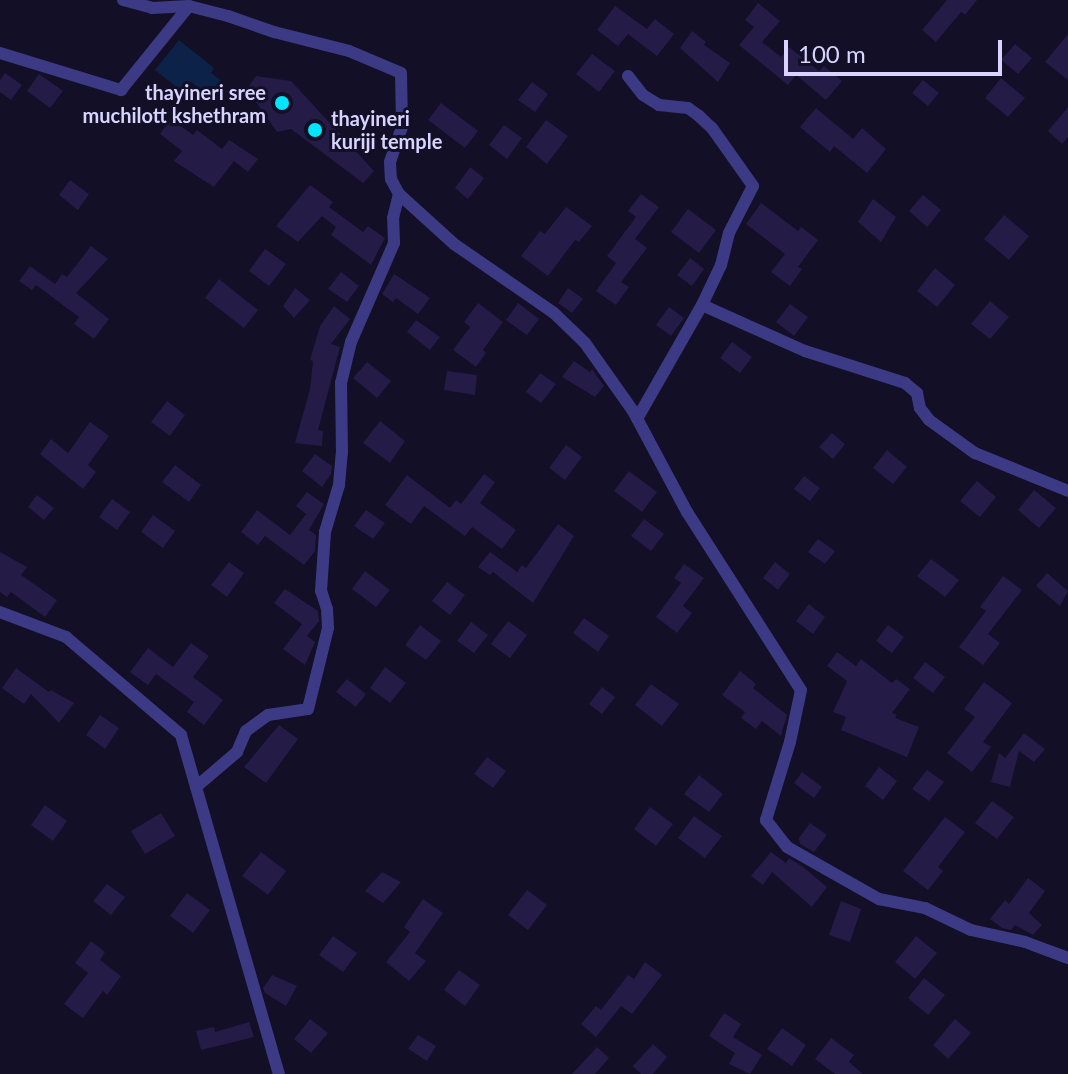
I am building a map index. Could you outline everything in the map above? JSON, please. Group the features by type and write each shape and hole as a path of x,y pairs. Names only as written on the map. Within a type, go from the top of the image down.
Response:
{"street":[{"path":"123,0 152,8 189,6 349,51 401,73 402,127 390,162 391,179 399,194 454,244 554,313 585,343 637,419 687,512 801,690 790,742 766,820 787,847 879,899 925,908 971,930 1025,942 1068,958"},
{"path":"0,53 121,90 189,6"},
{"path":"628,76 643,95 659,105 688,108 699,116 712,128 753,186 729,233 721,265 702,305 637,419"},
{"path":"196,787 237,752 246,731 268,715 308,709 328,628 327,609 321,591 325,532 341,464 341,383 351,342 394,243 393,218 399,194"},
{"path":"702,305 805,351 905,383 917,393 920,408 929,420 975,453 1068,491"},
{"path":"0,612 66,637 181,735 279,1074"}],"water":[{"path":"179,40 214,68 211,73 223,82 213,93 206,87 203,91 191,82 179,89 155,70"}],"building":[{"path":"947,0 977,0 965,15 961,12 936,42 922,30"},
{"path":"758,3 780,21 762,42 781,57 789,47 819,71 824,66 842,81 826,100 796,75 788,85 739,45 754,27 745,20"},
{"path":"615,6 647,29 655,19 674,34 657,56 628,34 618,46 597,30"},
{"path":"692,31 706,42 704,45 730,63 718,82 680,48"},
{"path":"1068,34 1068,80 1045,62"},
{"path":"1015,44 1032,58 1018,74 1001,60"},
{"path":"592,54 615,71 599,92 576,74"},
{"path":"5,73 22,85 11,100 0,92 0,80"},
{"path":"39,74 63,91 50,108 27,91"},
{"name":"thayineri kuriji temple","path":"256,76 291,81 374,171 363,183 291,129 277,132 247,89"},
{"path":"1001,78 1025,98 1008,117 985,98"},
{"path":"923,80 939,93 928,106 912,93"},
{"path":"532,82 548,94 535,112 518,100"},
{"path":"441,103 478,131 465,148 428,120"},
{"path":"1068,107 1068,137 1062,144 1048,131"},
{"path":"816,108 853,139 862,128 886,149 867,173 834,146 830,152 800,127"},
{"path":"171,119 193,135 197,130 222,149 229,140 258,159 248,172 234,161 214,187 174,161 182,151 160,134"},
{"path":"546,120 568,136 547,164 526,147"},
{"path":"504,125 522,138 507,159 489,145"},
{"path":"470,167 484,178 468,199 455,188"},
{"path":"70,180 89,194 78,210 59,195"},
{"path":"310,185 333,202 329,207 363,232 368,226 385,238 371,265 331,235 336,227 322,216 298,242 276,226"},
{"path":"641,194 659,207 635,239 647,248 621,282 629,287 616,305 596,291 616,263 607,256 636,217 628,211"},
{"path":"923,195 941,210 927,227 909,211"},
{"path":"873,199 896,217 881,242 858,222"},
{"path":"761,203 798,231 801,227 818,240 798,267 802,269 790,286 771,272 785,254 746,224"},
{"path":"566,207 592,226 579,242 575,240 548,276 521,256 540,231 545,234"},
{"path":"688,209 716,230 699,253 671,232"},
{"path":"1004,215 1029,236 1009,260 984,239"},
{"path":"91,246 108,259 76,293 109,319 94,339 74,324 79,317 36,285 32,290 19,281 30,266 55,284 62,274 67,277"},
{"path":"265,249 286,264 269,286 249,271"},
{"path":"690,258 704,269 692,286 677,275"},
{"path":"935,268 955,285 937,307 917,291"},
{"path":"341,272 359,286 347,302 328,289"},
{"path":"394,274 430,298 418,314 396,298 393,302 382,294"},
{"path":"219,279 258,310 244,328 205,298"},
{"path":"295,288 310,300 294,318 283,306"},
{"path":"568,288 583,299 572,313 558,303"},
{"path":"990,301 1009,317 990,339 971,324"},
{"path":"478,303 503,322 483,350 486,353 476,367 453,350 470,327 464,322"},
{"path":"518,303 539,319 527,335 506,320"},
{"path":"790,304 808,317 794,336 776,322"},
{"path":"334,306 350,319 331,344 340,347 318,430 323,431 322,446 295,443 310,389 313,361 310,360 320,326"},
{"path":"669,307 684,318 671,336 656,325"},
{"path":"416,320 440,337 430,350 407,332"},
{"path":"732,342 752,357 740,373 720,358"},
{"path":"574,361 590,372 592,369 604,386 595,397 562,377"},
{"path":"367,362 391,381 377,398 353,378"},
{"path":"447,371 477,375 475,395 444,390"},
{"path":"540,373 556,384 541,403 526,392"},
{"path":"167,401 185,415 170,436 151,422"},
{"path":"380,421 405,441 390,463 363,443"},
{"path":"90,422 109,436 88,465 96,472 83,489 40,454 51,439 68,453"},
{"path":"832,433 845,444 833,459 819,447"},
{"path":"566,445 582,457 565,480 549,468"},
{"path":"887,450 907,467 893,484 873,468"},
{"path":"315,454 332,466 331,474 322,487 302,471"},
{"path":"175,465 201,485 189,502 162,482"},
{"path":"629,471 657,492 642,512 614,491"},
{"path":"484,474 495,482 480,503 516,530 502,549 472,527 465,536 424,506 411,524 385,505 407,475 450,508 456,500 461,504"},
{"path":"804,476 820,488 810,501 794,489"},
{"path":"977,481 996,497 980,517 960,501"},
{"path":"1034,490 1056,508 1039,528 1018,510"},
{"path":"307,492 324,504 309,530 316,535 315,551 304,565 265,536 258,545 241,532 257,510 290,535 306,514 296,506"},
{"path":"37,495 54,508 44,520 28,507"},
{"path":"112,499 130,512 117,530 99,517"},
{"path":"366,510 385,523 373,539 354,526"},
{"path":"153,515 175,531 163,548 141,532"},
{"path":"644,519 664,534 651,551 631,536"},
{"path":"558,524 574,536 533,603 493,572 490,575 478,567 490,552 517,572 522,565 526,568"},
{"path":"818,539 835,551 825,564 808,552"},
{"path":"0,552 27,567 21,575 57,600 45,617 11,592 7,597 0,592"},
{"path":"931,559 959,580 945,597 917,576"},
{"path":"229,562 244,573 227,597 211,585"},
{"path":"775,562 790,574 778,590 763,578"},
{"path":"684,564 704,578 683,606 692,613 677,633 656,617 681,583 674,578"},
{"path":"365,571 390,590 376,607 352,589"},
{"path":"1047,573 1068,591 1060,606 1036,586"},
{"path":"1003,576 1022,590 988,634 1000,643 983,665 959,647 986,611 980,607"},
{"path":"447,582 465,595 450,615 432,601"},
{"path":"285,589 318,611 319,621 307,636 315,642 305,665 283,649 302,624 274,603"},
{"path":"809,604 825,617 813,634 796,621"},
{"path":"584,618 609,636 598,652 573,633"},
{"path":"508,621 527,635 510,658 491,644"},
{"path":"471,622 488,635 474,653 457,641"},
{"path":"420,625 441,641 426,660 405,645"},
{"path":"888,625 904,637 892,653 876,641"},
{"path":"191,643 209,656 193,677 223,700 204,725 187,712 194,702 156,674 148,685 130,672 148,648 173,667"},
{"path":"837,652 856,666 861,659 892,683 896,679 910,689 892,713 897,715 895,718 919,727 907,757 841,730 846,717 833,712 847,681 827,666"},
{"path":"925,662 945,677 933,693 913,678"},
{"path":"385,667 406,683 390,703 370,688"},
{"path":"16,668 49,692 51,690 74,703 59,723 31,694 24,704 2,688"},
{"path":"740,671 756,684 753,688 787,715 781,736 762,721 756,729 741,718 745,712 722,695"},
{"path":"347,679 366,694 356,707 336,692"},
{"path":"984,682 1012,703 983,742 991,747 972,772 947,753 975,717 964,709"},
{"path":"651,684 679,704 662,726 635,705"},
{"path":"602,687 615,697 602,714 589,704"},
{"path":"100,715 119,728 105,749 86,735"},
{"path":"279,725 298,739 266,783 244,767"},
{"path":"1024,733 1045,749 1034,762 1019,751 1010,787 991,782 999,753 1005,758"},
{"path":"487,757 506,771 493,788 474,774"},
{"path":"879,767 897,781 883,800 865,786"},
{"path":"927,770 944,782 929,801 912,789"},
{"path":"802,772 822,787 814,798 794,783"},
{"path":"699,775 723,794 709,812 684,794"},
{"path":"992,801 1014,817 997,839 975,823"},
{"path":"45,805 67,821 53,841 31,825"},
{"path":"650,807 673,824 656,846 634,829"},
{"path":"161,813 175,836 145,854 131,831"},
{"path":"694,816 722,836 705,858 678,838"},
{"path":"945,817 965,832 938,867 943,871 928,890 903,871"},
{"path":"810,823 827,835 814,852 800,844 799,838"},
{"path":"261,852 286,871 268,895 242,876"},
{"path":"771,852 786,863 789,858 827,887 812,907 772,872 763,885 751,876"},
{"path":"382,872 401,882 383,903 365,891"},
{"path":"1028,878 1045,891 1029,913 1042,925 1033,935 1015,925 1011,930 1002,928 990,919 1005,900 1009,904"},
{"path":"107,884 125,897 111,915 93,901"},
{"path":"527,890 547,905 528,930 508,915"},
{"path":"187,893 210,910 193,933 170,916"},
{"path":"423,899 443,913 415,953 426,961 409,981 386,962 410,932 404,927"},
{"path":"841,901 861,909 850,942 829,935"},
{"path":"333,936 357,953 343,972 319,955"},
{"path":"916,936 937,953 915,979 895,962"},
{"path":"91,941 105,952 100,960 121,976 107,995 103,991 83,1018 64,1004 88,973 75,963"},
{"path":"645,962 662,975 632,1014 621,1006 596,1037 581,1024 596,1006 601,1010 628,975 634,979"},
{"path":"459,970 480,985 465,1006 444,990"},
{"path":"272,975 297,986 286,1006 265,993 263,988"},
{"path":"924,978 945,995 928,1015 908,998"},
{"path":"724,1013 741,1024 733,1037 762,1055 750,1074 729,1064 735,1053 709,1036"},
{"path":"310,1019 328,1033 311,1053 294,1039"},
{"path":"955,1019 971,1033 948,1059 933,1045"},
{"path":"249,1022 254,1037 201,1050 196,1031 214,1027 215,1032"},
{"path":"782,1028 806,1045 792,1066 767,1049"},
{"path":"418,1035 436,1046 427,1061 408,1049"},
{"path":"831,1038 854,1055 849,1062 863,1074 835,1074 815,1059"},
{"path":"653,1044 667,1057 653,1074 641,1074 633,1066"},
{"path":"597,1047 609,1058 595,1074 572,1074"}],"place":[{"name":"thayineri sree muchilott kshethram","path":"282,103"},
{"name":"thayineri kuriji temple","path":"315,130"}]}
